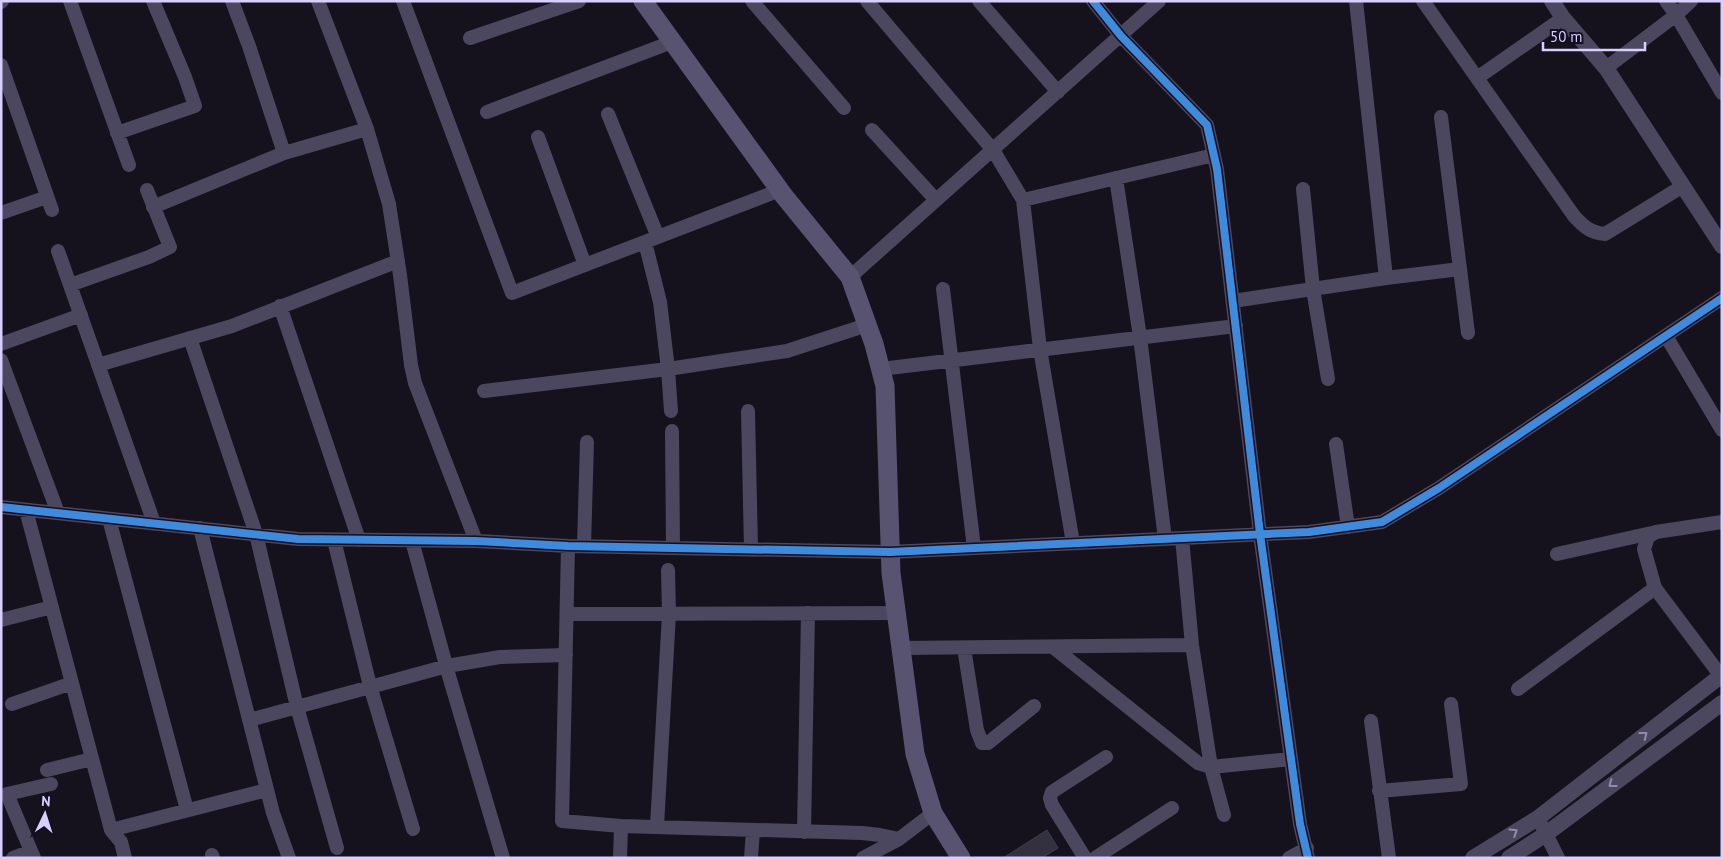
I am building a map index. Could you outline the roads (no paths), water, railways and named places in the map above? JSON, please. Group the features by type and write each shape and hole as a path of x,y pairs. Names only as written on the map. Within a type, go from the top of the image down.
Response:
{"main road":[{"path":"643,1 780,190 850,277 867,325 885,386 891,573 915,754 933,813 961,858"}],"street":[{"path":"70,1 128,165"},
{"path":"117,133 195,106 154,1"},
{"path":"232,1 249,46 284,154"},
{"path":"318,1 367,129 389,204 415,383 476,541"},
{"path":"403,1 512,293 780,190"},
{"path":"470,38 579,1"},
{"path":"752,1 844,108"},
{"path":"867,1 993,150 1023,200 1040,350 1073,543"},
{"path":"980,1 1058,92"},
{"path":"1093,1 1120,36 1207,125 1214,155 1260,534 1300,824 1307,853 1289,858"},
{"path":"850,277 1159,1"},
{"path":"1356,1 1386,278"},
{"path":"1423,1 1584,228 1596,233 1605,234 1683,186"},
{"path":"1552,1 1606,68 1722,246"},
{"path":"1666,1 1722,92"},
{"path":"1606,68 1676,15 1691,1"},
{"path":"1477,78 1564,18"},
{"path":"487,112 672,42"},
{"path":"1,65 50,204 1,213"},
{"path":"608,114 651,240 668,369 671,411"},
{"path":"1441,117 1468,333"},
{"path":"154,207 284,154 367,129"},
{"path":"872,130 936,200"},
{"path":"538,137 584,265"},
{"path":"1023,200 1214,155"},
{"path":"1116,178 1140,337 1165,539"},
{"path":"1303,189 1313,289 1328,379"},
{"path":"70,286 149,257 170,247 147,190"},
{"path":"58,251 154,523"},
{"path":"98,365 232,326 398,261"},
{"path":"1233,301 1460,269"},
{"path":"943,288 974,548"},
{"path":"1,507 298,539 412,542 476,541 568,546 890,552 1309,532 1382,522 1439,488 1722,298"},
{"path":"280,306 359,540"},
{"path":"1,344 80,315"},
{"path":"484,391 668,369 786,351 867,325"},
{"path":"881,369 1236,326"},
{"path":"1666,336 1722,430"},
{"path":"190,338 256,534 297,707 337,848"},
{"path":"1,360 58,513"},
{"path":"748,411 751,549"},
{"path":"672,431 673,547"},
{"path":"584,546 587,442"},
{"path":"1336,444 1348,526"},
{"path":"26,510 111,830 121,842 125,858"},
{"path":"109,519 187,810"},
{"path":"1557,554 1656,532 1722,522"},
{"path":"200,528 273,814 289,858"},
{"path":"1473,858 1538,818 1722,676 1655,588 1644,549 1648,537 1656,532"},
{"path":"1182,538 1192,645 1211,767 1224,815"},
{"path":"334,540 370,686 413,829"},
{"path":"412,542 446,666 503,858"},
{"path":"568,546 562,821 621,826 862,833 899,839"},
{"path":"657,826 669,614 668,570"},
{"path":"1518,689 1655,588"},
{"path":"1,620 52,607"},
{"path":"804,832 808,613"},
{"path":"567,614 897,613"},
{"path":"902,648 1192,645"},
{"path":"1053,646 1198,763 1211,767 1291,759"},
{"path":"964,648 977,730 982,743 988,743 1034,706"},
{"path":"249,720 446,666 500,656 566,655"},
{"path":"12,704 72,682"},
{"path":"1509,858 1546,834 1722,703"},
{"path":"1379,791 1461,784 1451,704"},
{"path":"1371,721 1389,858"},
{"path":"1085,858 1052,805 1050,798 1052,792 1106,757"},
{"path":"13,858 32,854 7,794 92,759"},
{"path":"111,830 267,790"},
{"path":"1095,858 1172,808"},
{"path":"863,858 899,839 933,813"},
{"path":"1538,818 1558,858"},
{"path":"620,858 621,826"},
{"path":"751,858 753,830"}]}
